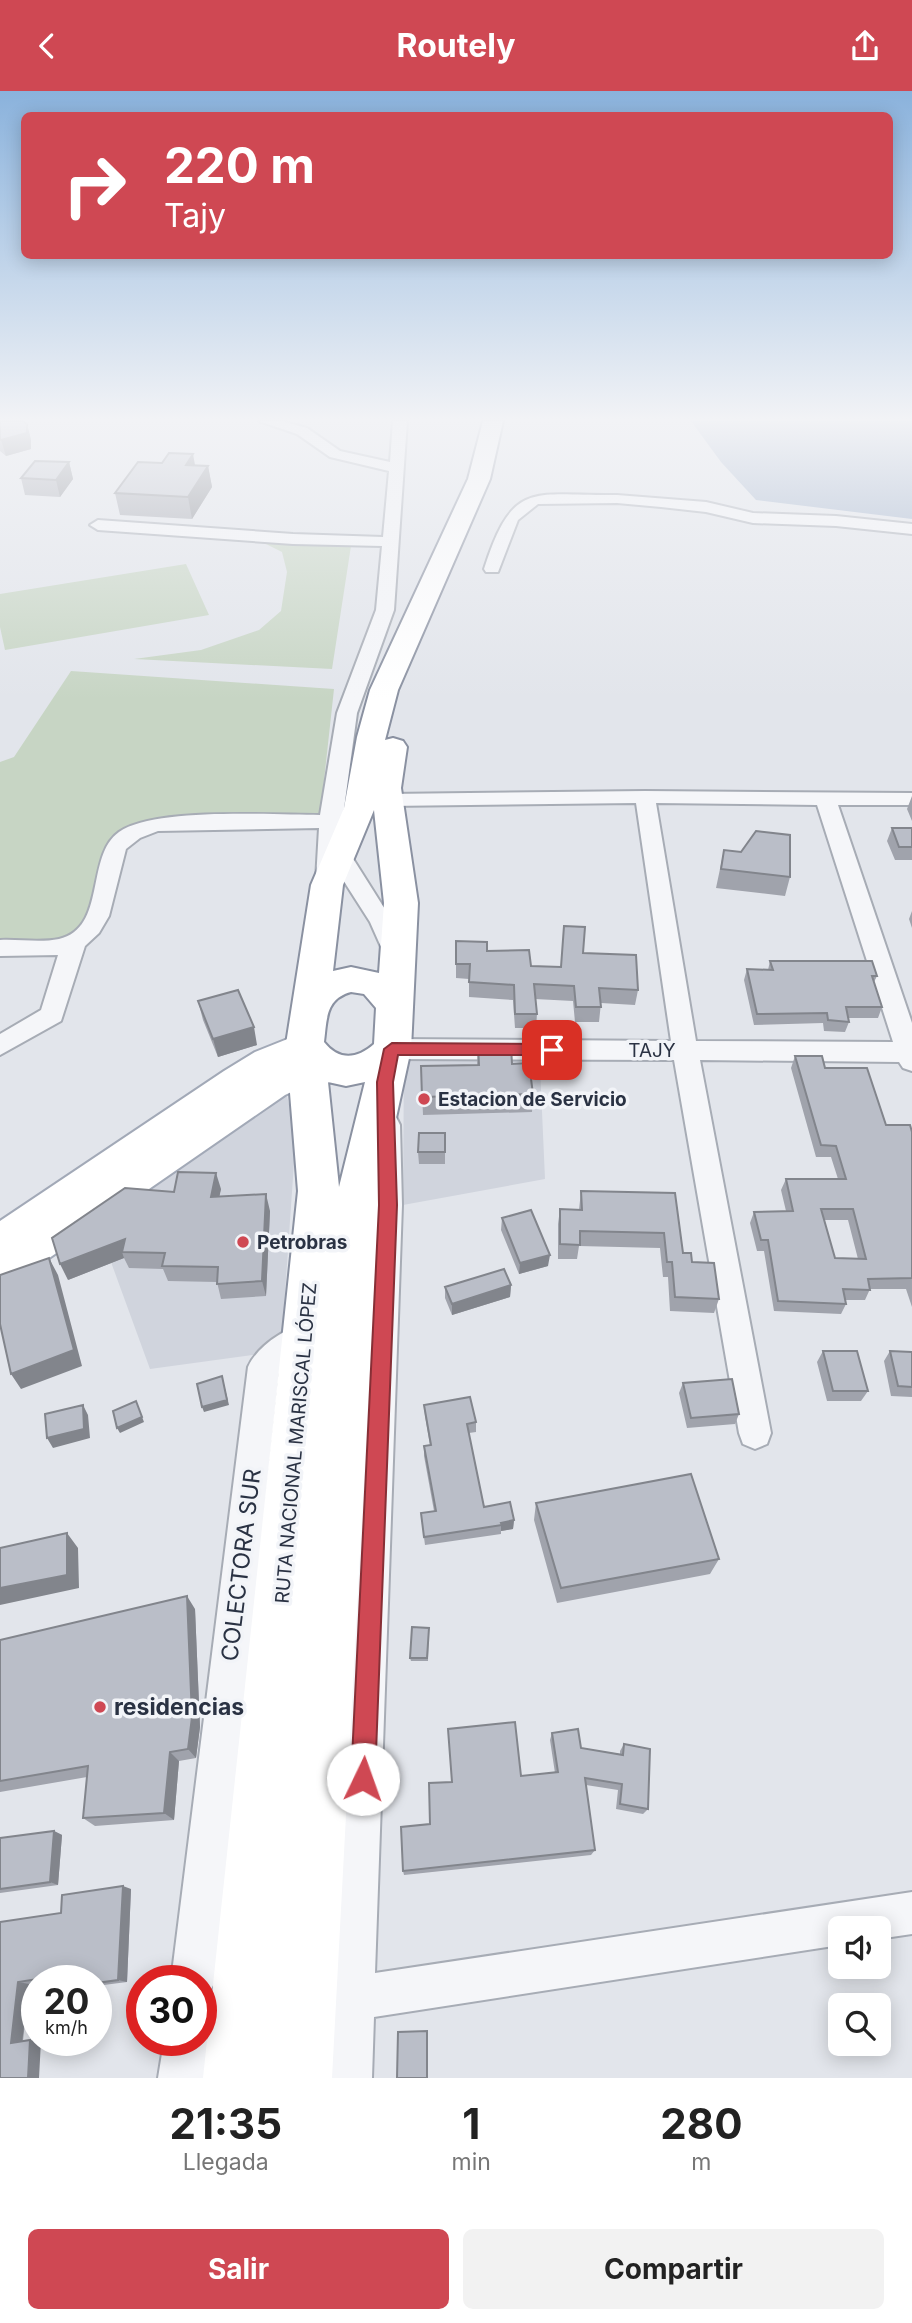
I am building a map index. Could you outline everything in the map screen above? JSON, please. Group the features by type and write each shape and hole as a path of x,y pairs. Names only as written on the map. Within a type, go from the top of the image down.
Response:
{"highway":[{"name":"RUTA NACIONAL MARISCAL LÓPEZ","path":"236,2078 319,1191 314,1050 332,837 359,808 371,737 384,689 463,514"},
{"path":"299,2078 358,1196 388,1065 398,965 401,903 386,788 398,722 480,514"},
{"path":"388,1065 381,1061 364,1069 314,1050 312,999 321,989 335,983 367,981 390,996 394,1007"}],"main road":[{"path":"0,1241 256,1067 314,1050"},
{"path":"0,1271 273,1086 293,1076 314,1050"}],"street":[{"path":"393,514 382,620 347,713 332,837 384,923 398,965"},
{"path":"492,569 512,514"},
{"path":"728,514 753,518 836,521 912,529"},
{"path":"98,525 293,539 392,542"},
{"path":"645,797 685,1050 755,1433"},
{"path":"388,800 645,797 912,800"},
{"path":"826,800 911,1055"},
{"path":"0,947 60,947 74,942 98,920 115,848 128,835 164,823 332,837"},
{"path":"0,1046 52,1015 74,942"},
{"name":"TAJY","path":"388,1065 685,1050 911,1055"},
{"path":"349,2078 388,1205 388,1065"},
{"name":"COLECTORA SUR","path":"195,1965 264,1367 274,1357 306,1336"},
{"path":"353,1998 912,1913"},
{"path":"181,2078 184,2056"}],"shaded area":[{"path":"539,1044 545,1179 403,1205 404,1050"},
{"path":"282,1075 296,1134 281,1351 150,1369 92,1210"}],"green space":[{"path":"260,541 351,546 332,669 134,659 201,650 259,630 281,611 287,572 282,552"},
{"path":"186,564 209,615 5,650 0,627 0,594"},
{"path":"71,671 334,689 320,817 154,819 131,826 108,844 81,930 69,940 0,944 0,762 14,757"}],"water":[{"path":"869,514 912,514 912,519"}],"building":[{"path":"892,828 912,828 912,847 899,847"},
{"path":"756,831 790,835 790,877 721,869 724,850 741,852"},
{"path":"564,926 585,927 583,953 636,955 638,990 599,988 601,1007 576,1007 574,986 534,984 537,1014 515,1014 514,985 469,982 470,964 456,964 456,941 487,942 487,951 529,950 531,966 561,967"},
{"path":"770,961 872,961 877,976 872,976 882,1007 846,1007 849,1022 828,1020 827,1013 757,1014 747,969 773,970"},
{"path":"238,990 254,1027 213,1039 198,1001"},
{"path":"478,1046 511,1046 512,1064 529,1063 533,1094 422,1097 421,1066 479,1065"},
{"path":"795,1056 822,1056 825,1068 867,1068 886,1125 910,1125 912,1278 868,1279 870,1290 843,1289 846,1304 778,1301 768,1240 761,1240 754,1212 793,1211 786,1179 846,1179 836,1146 821,1145","holes":["821,1209 853,1209 866,1259 835,1258"]},
{"path":"419,1133 445,1133 445,1152 418,1152"},
{"path":"178,1172 216,1173 211,1197 266,1194 262,1281 217,1284 218,1267 162,1266 165,1253 122,1252 125,1239 60,1264 52,1238 125,1188 174,1192"},
{"path":"581,1191 675,1193 683,1253 691,1253 692,1262 714,1263 719,1299 675,1297 672,1262 667,1262 664,1233 580,1231 580,1245 560,1244 560,1209 582,1210"},
{"path":"531,1210 550,1255 520,1263 502,1218"},
{"path":"49,1258 74,1350 11,1374 0,1324 0,1275"},
{"path":"504,1269 511,1285 452,1304 445,1287"},
{"path":"823,1351 857,1351 868,1391 833,1391"},
{"path":"890,1351 912,1352 912,1387 898,1386"},
{"path":"222,1376 227,1400 202,1407 197,1384"},
{"path":"732,1379 739,1414 691,1418 683,1383"},
{"path":"470,1397 476,1422 467,1424 484,1507 510,1502 514,1520 501,1523 502,1525 424,1537 421,1513 436,1511 424,1446 431,1445 424,1405"},
{"path":"136,1401 142,1417 117,1428 113,1411"},
{"path":"83,1405 84,1429 47,1438 45,1414"},
{"path":"691,1474 719,1559 561,1588 536,1503"},
{"path":"67,1533 67,1575 0,1588 0,1548"},
{"name":"residencias","path":"187,1596 192,1717 188,1749 170,1752 164,1813 83,1818 88,1766 0,1781 0,1640"},
{"path":"412,1627 429,1628 427,1658 410,1658"},
{"path":"515,1722 521,1776 558,1772 552,1733 578,1729 581,1748 623,1755 624,1744 650,1749 648,1809 620,1804 622,1784 585,1778 595,1850 403,1871 401,1827 430,1824 429,1783 452,1782 448,1729"},
{"path":"54,1831 50,1882 0,1889 0,1838"},
{"path":"123,1886 118,1980 112,1981 112,1965 21,1965 21,1982 18,1982 11,2043 21,2041 21,2056 29,2056 28,2078 0,2078 0,1922 61,1913 62,1895"},
{"path":"427,2031 427,2078 397,2078 398,2032"}],"place":[{"name":"Estacion de Servicio","path":"424,1099"},
{"name":"Petrobras","path":"243,1242"},
{"name":"residencias","path":"100,1707"}],"route":[{"path":"363,1779 388,1205 385,1082 392,1049 552,1050"}]}
